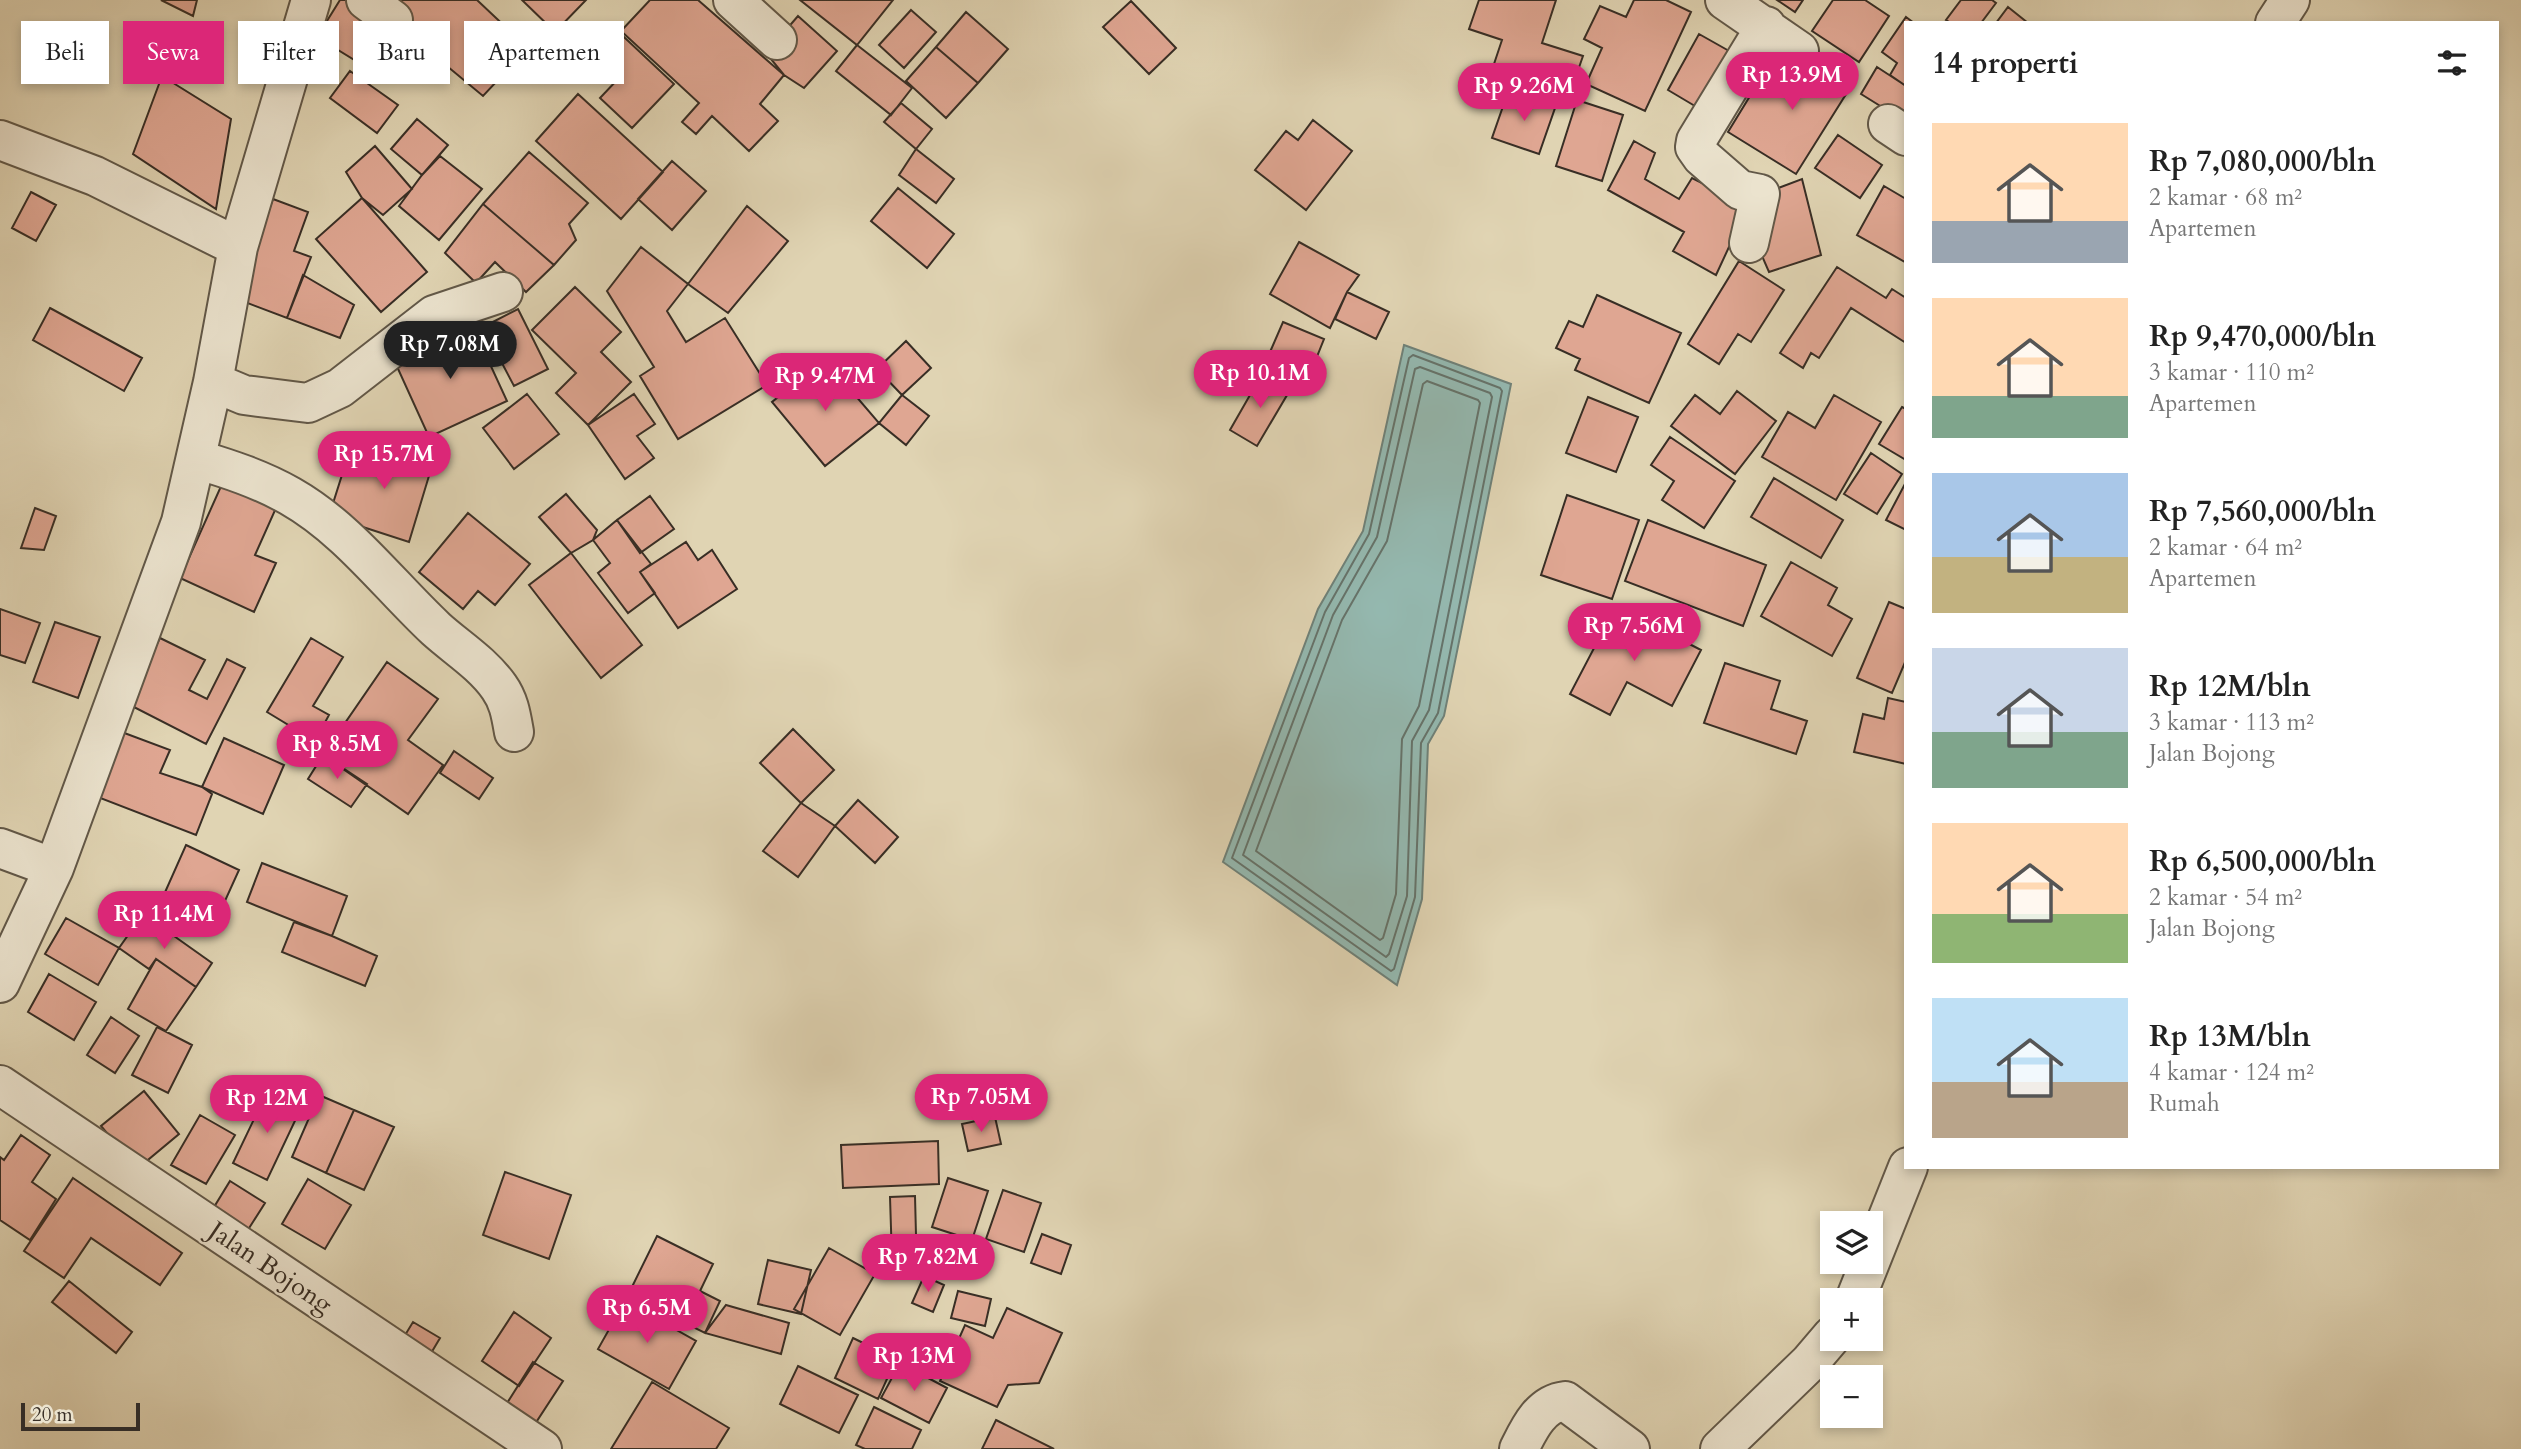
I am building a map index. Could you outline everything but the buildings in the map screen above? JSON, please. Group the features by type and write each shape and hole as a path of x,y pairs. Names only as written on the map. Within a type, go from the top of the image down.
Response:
{"street":[{"path":"0,983 54,868 181,522 213,382 238,247 311,0"},
{"path":"733,0 778,40"},
{"path":"1725,0 1799,51"},
{"path":"2276,21 2290,0"},
{"path":"1749,243 1760,194 1740,190 1702,157 1695,147 1696,141 1766,26"},
{"path":"0,140 95,176 238,247"},
{"path":"213,382 244,396 308,403 340,388 434,315 503,292"},
{"path":"196,459 253,477 290,496 339,530 498,686 509,704 514,732"},
{"path":"0,848 54,868"},
{"name":"Jalan Bojong","path":"0,1085 542,1449"},
{"path":"1860,1288 1908,1169"},
{"path":"1720,1449 1820,1350"},
{"path":"1519,1449 1534,1420 1549,1406 1565,1401 1630,1449"}],"water":[{"path":"1404,345 1511,384 1444,716 1428,744 1422,899 1397,985 1223,862 1318,609 1363,531"}]}
